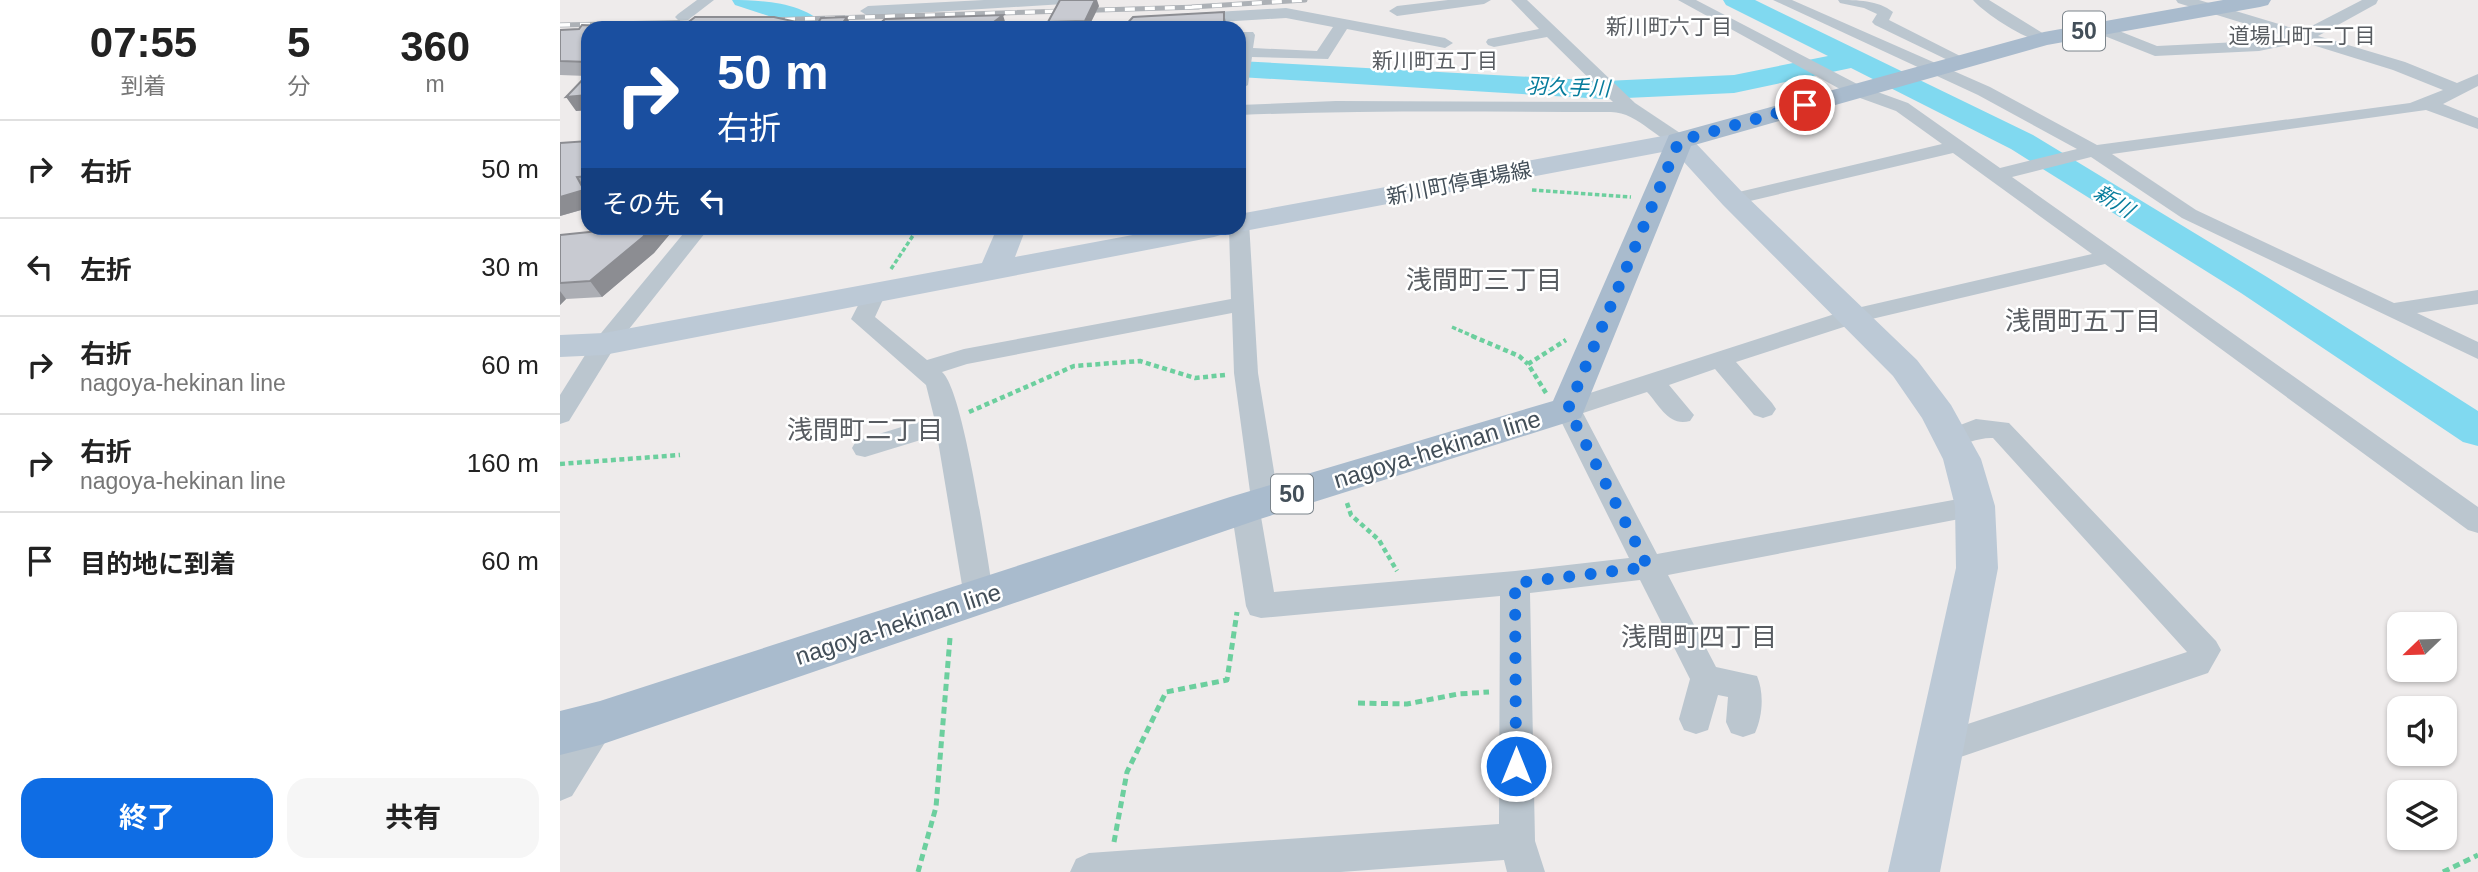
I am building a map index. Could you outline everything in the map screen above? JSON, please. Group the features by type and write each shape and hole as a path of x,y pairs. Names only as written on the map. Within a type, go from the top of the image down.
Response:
{"main road":[{"name":"50","path":"1679,141 2044,39 2245,1"},
{"name":"nagoya-hekinan line","path":"560,733 600,723 1255,505 1568,409 1679,141"}],"street":[{"path":"682,17 707,0"},
{"path":"862,21 873,6 1064,0"},
{"path":"1397,11 1484,0"},
{"path":"1518,0 1629,107 1679,141 1733,199 1905,368 1938,414 1962,460 1975,506 1977,568 1914,872"},
{"path":"1685,0 1859,89 1902,107 2478,522"},
{"path":"1780,0 1984,92 2093,151 2189,214 2478,351"},
{"path":"1845,0 1870,2 1885,12 1880,22 1962,61"},
{"path":"1980,0 2001,16 2044,39"},
{"path":"2183,0 2399,65 2470,79"},
{"path":"2245,1 2439,64"},
{"path":"2098,28 2155,51 2259,46 2304,37 2371,1"},
{"path":"1246,39 1253,8"},
{"path":"1145,21 1253,8 1445,43"},
{"path":"1246,52 1322,56 1343,23"},
{"path":"1494,41 1553,32"},
{"path":"1998,174 2093,151 2428,104 2470,79"},
{"path":"1483,87 1485,107"},
{"path":"2428,104 2478,124"},
{"path":"1246,110 1336,106 1629,107"},
{"name":"新川町停車場線","path":"1246,221 1679,141"},
{"path":"1733,199 1958,146"},
{"path":"560,415 604,344 693,235"},
{"path":"993,271 1008,235"},
{"path":"560,346 604,344 1178,235"},
{"path":"1239,235 1241,304 1261,606 1515,583 1648,567 1975,506"},
{"path":"1696,719 1706,678 1568,409 1852,316 2107,257"},
{"path":"875,293 863,319 937,382 948,422 966,601"},
{"path":"2391,310 2478,297"},
{"path":"924,369 964,357 1241,304"},
{"path":"1719,359 1763,409"},
{"path":"1652,381 1681,415"},
{"path":"865,448 948,422"},
{"path":"1940,748 2197,663 2206,650 2000,429 1976,428 1951,439"},
{"path":"1099,871 1521,856 1515,583"},
{"path":"1706,678 1745,686 1743,722"},
{"path":"560,784 600,723"}],"path":[{"path":"1496,176 1509,185 1535,191 1655,198"},
{"path":"875,293 913,235"},
{"path":"1452,327 1519,356 1528,364"},
{"path":"948,422 1074,366 1140,361 1195,378 1246,373"},
{"path":"560,464 680,455"},
{"path":"1338,480 1351,515 1379,540 1410,593"},
{"path":"918,872 936,807 966,601"},
{"path":"1099,871 1127,772 1166,692 1227,680 1235,612 1261,606"},
{"path":"1358,703 1407,704 1458,694 1516,691"},
{"path":"2443,872 2478,855"}],"building":[{"path":"1060,0 1095,0 1085,21 1049,21"},
{"path":"1224,12 1224,21 1129,21 1133,17"},
{"path":"1003,15 995,21 883,21"},
{"path":"695,17 774,17 792,21 690,21"},
{"path":"847,17 844,21 819,21 821,18"},
{"path":"581,26 581,62 560,61 560,30 579,29"},
{"path":"581,81 581,96 566,97"},
{"path":"581,142 581,177 577,177 581,191 560,197 560,143"},
{"path":"581,233 581,235 645,235 590,281 560,283 560,235"}],"waterway":[{"name":"羽久手川","path":"744,0 801,21"},
{"name":"新川","path":"1735,0 2022,142 2254,285 2478,431"},
{"name":"羽久手川","path":"1246,69 1605,90 1734,84 1854,59"}],"railway":[{"path":"1192,7 1305,0"},
{"path":"765,20 1199,7"},
{"path":"560,25 581,25"}],"district":[{"name":"新川町六丁目","path":"1669,26"},
{"name":"道場山町二丁目","path":"2302,35"},
{"name":"新川町五丁目","path":"1435,60"},
{"name":"浅間町三丁目","path":"1484,280"},
{"name":"浅間町五丁目","path":"2083,321"},
{"name":"浅間町二丁目","path":"865,430"},
{"name":"浅間町四丁目","path":"1699,637"}],"route":[{"path":"1516,766 1515,583 1648,567 1568,409 1679,141 1805,105"}]}
